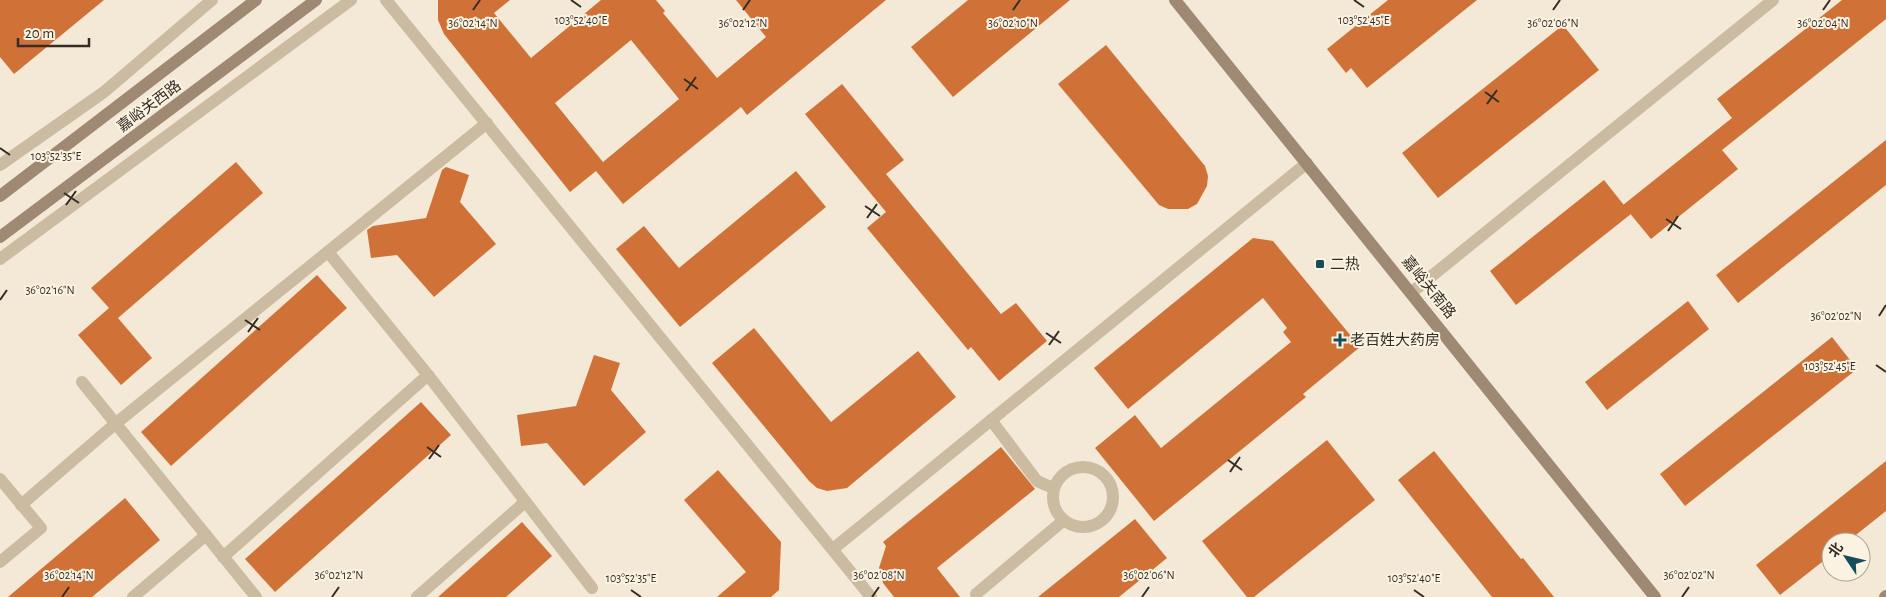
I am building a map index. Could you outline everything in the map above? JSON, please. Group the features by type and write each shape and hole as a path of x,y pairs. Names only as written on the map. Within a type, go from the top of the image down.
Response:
{"main road":[{"name":"嘉峪关西路","path":"0,196 256,0"},
{"name":"嘉峪关西路","path":"0,236 316,0"},
{"name":"嘉峪关南路","path":"1175,0 1412,292 1655,597"}],"street":[{"path":"0,165 104,92 212,0"},
{"path":"0,259 352,0"},
{"path":"386,0 871,597"},
{"path":"1412,292 1773,0"},
{"path":"21,505 115,424 487,123"},
{"path":"833,549 1307,163"},
{"path":"328,252 428,375 592,588"},
{"path":"224,557 428,375"},
{"path":"82,382 256,597"},
{"path":"991,420 1038,481 1053,488"},
{"path":"1079,466 1091,467 1102,473 1109,482 1113,493 1112,505 1107,515 1098,523 1080,526 1064,520 1056,512 1052,500 1053,488 1059,478 1068,470 1079,466"},
{"path":"0,479 41,528 0,562"},
{"path":"417,597 525,502"},
{"path":"976,594 1064,520"},
{"path":"133,597 206,535"}],"building":[{"path":"0,0 104,0 14,74 0,57"},
{"path":"438,0 510,0 494,13 531,58 601,0 656,0 665,11 663,13 717,78 766,37 736,0 886,0 747,115 741,107 623,204 596,171 570,192 444,34 438,20","holes":["631,40 679,99 603,162 555,103"]},
{"path":"968,0 1070,0 953,97 911,47"},
{"path":"1388,0 1477,0 1367,88 1351,68 1346,73 1327,49"},
{"path":"1842,0 1886,0 1886,19 1722,150 1738,169 1651,239 1623,205 1732,118 1717,99"},
{"path":"1563,25 1599,70 1438,198 1402,153"},
{"path":"1106,45 1205,166 1208,176 1207,186 1197,204 1188,209 1168,209 1159,205 1058,84"},
{"path":"842,84 904,160 886,174 1001,314 1016,303 1047,341 999,381 971,347 968,350 867,228 886,212 805,114"},
{"path":"1886,140 1886,185 1738,303 1716,275"},
{"path":"236,162 263,193 118,318 152,358 121,385 78,335 109,308 91,288"},
{"path":"446,167 469,175 460,202 496,244 434,297 397,255 371,258 367,230 373,226 426,218 442,170"},
{"path":"796,171 826,207 680,327 616,249 644,226 679,268"},
{"path":"1604,180 1631,214 1516,305 1490,271"},
{"path":"1253,238 1273,241 1360,347 1303,394 1306,397 1154,521 1095,448 1135,415 1161,448 1291,342 1283,332 1287,328 1263,298 1128,409 1094,368"},
{"path":"317,275 347,308 171,466 141,432"},
{"path":"1688,301 1709,329 1607,410 1585,382"},
{"path":"754,328 831,422 918,351 956,397 847,488 827,491 817,488 809,481 712,363"},
{"path":"1832,337 1857,369 1685,506 1660,474"},
{"path":"594,355 620,363 611,390 646,432 584,486 547,443 521,446 517,415 576,406"},
{"path":"421,402 451,435 275,592 245,559"},
{"path":"1327,440 1375,500 1254,597 1247,597 1202,541"},
{"path":"1001,447 1035,489 937,568 960,597 894,597 883,583 879,568 886,546 883,542"},
{"path":"1434,451 1554,597 1492,597 1398,480"},
{"path":"1886,461 1886,511 1860,532 1821,532 1821,563 1780,595 1756,565"},
{"path":"718,470 781,542 779,590 771,597 717,597 746,572 684,500"},
{"path":"125,498 160,540 92,597 8,597"},
{"path":"1135,519 1167,558 1119,597 1038,597"},
{"path":"522,522 552,556 506,597 438,597"}],"place":[{"name":"二热","path":"1320,264"},
{"name":"老百姓大药房","path":"1340,340"}]}
